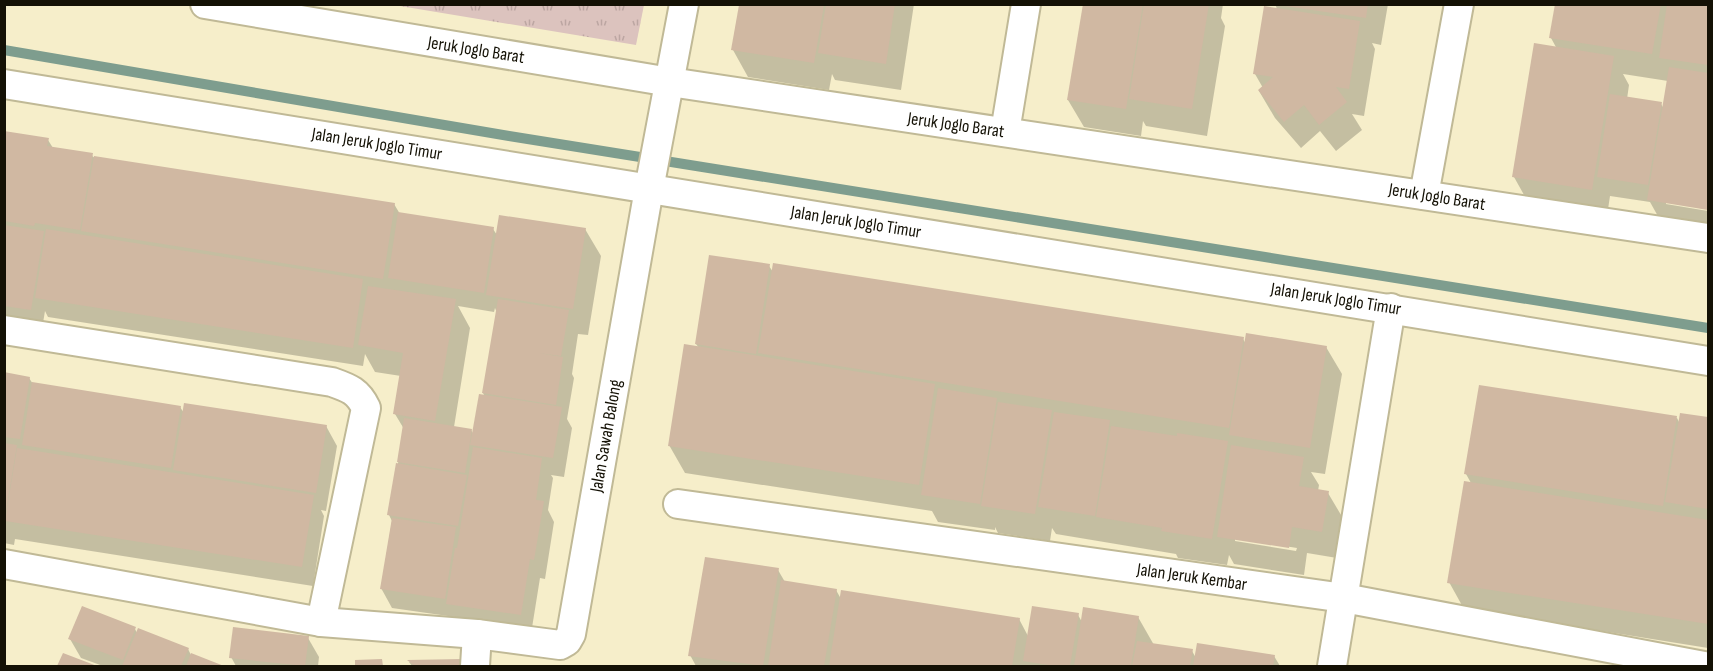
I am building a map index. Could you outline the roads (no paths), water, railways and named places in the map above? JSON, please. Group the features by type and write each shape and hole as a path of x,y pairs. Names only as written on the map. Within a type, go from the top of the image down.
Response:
{"street":[{"name":"Jeruk Joglo Barat","path":"205,4 327,15 668,95 1005,132 1708,238"},
{"name":"Jalan Sawah Balong","path":"477,634 560,645 567,641 571,634 651,176 684,4"},
{"path":"1005,132 1026,4"},
{"path":"1424,195 1459,4"},
{"name":"Jalan Jeruk Joglo Timur","path":"4,84 651,176 1391,308 1708,361"},
{"path":"1332,666 1391,308"},
{"path":"4,330 332,382 360,396 366,408 321,622"},
{"name":"Jalan Jeruk Kembar","path":"678,504 1344,598 1704,666"},
{"path":"4,564 321,622 477,634 475,666"}],"waterway":[{"path":"4,50 509,136 1708,328"}]}
